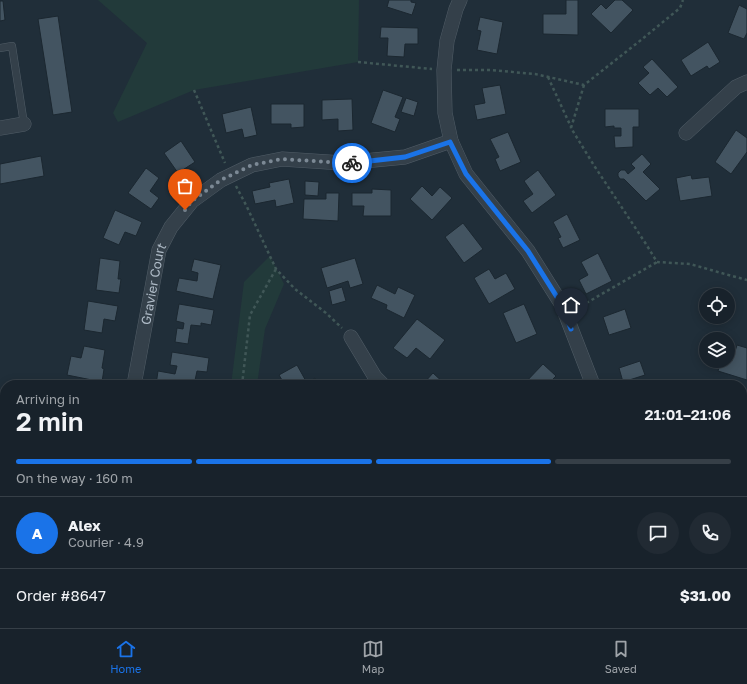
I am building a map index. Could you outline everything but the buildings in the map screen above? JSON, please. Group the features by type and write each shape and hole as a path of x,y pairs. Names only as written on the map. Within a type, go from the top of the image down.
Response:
{"street":[{"path":"460,0 447,41 444,70 445,113 450,142 466,174 528,251 562,305 591,380"},
{"path":"686,133 736,87 747,82"},
{"path":"0,128 24,124"},
{"name":"Gravier Court","path":"135,380 159,250 171,228 192,201 221,180 252,165 282,159 343,163 405,157 450,142"},
{"path":"351,337 378,380"}],"lane":[{"path":"0,48 12,46 24,124"}],"path":[{"path":"571,128 584,85 680,8 683,0"},
{"path":"358,62 444,70 490,70 535,74 584,85"},
{"path":"547,77 571,128 657,262"},
{"path":"194,90 230,176 247,207 276,269 295,289 326,313 351,337"},
{"path":"566,316 657,262 690,264 747,280"},
{"path":"243,380 250,315 276,269"}],"green space":[{"path":"98,0 359,0 358,62 194,90 118,122 113,113 147,43"},
{"path":"270,256 284,284 265,329 258,380 232,380 244,282"}],"way so far":[{"path":"185,210 192,201 221,180 252,165 282,159 352,163"}],"route":[{"path":"352,163 405,157 450,142 466,174 528,251 562,305 571,329"}]}
